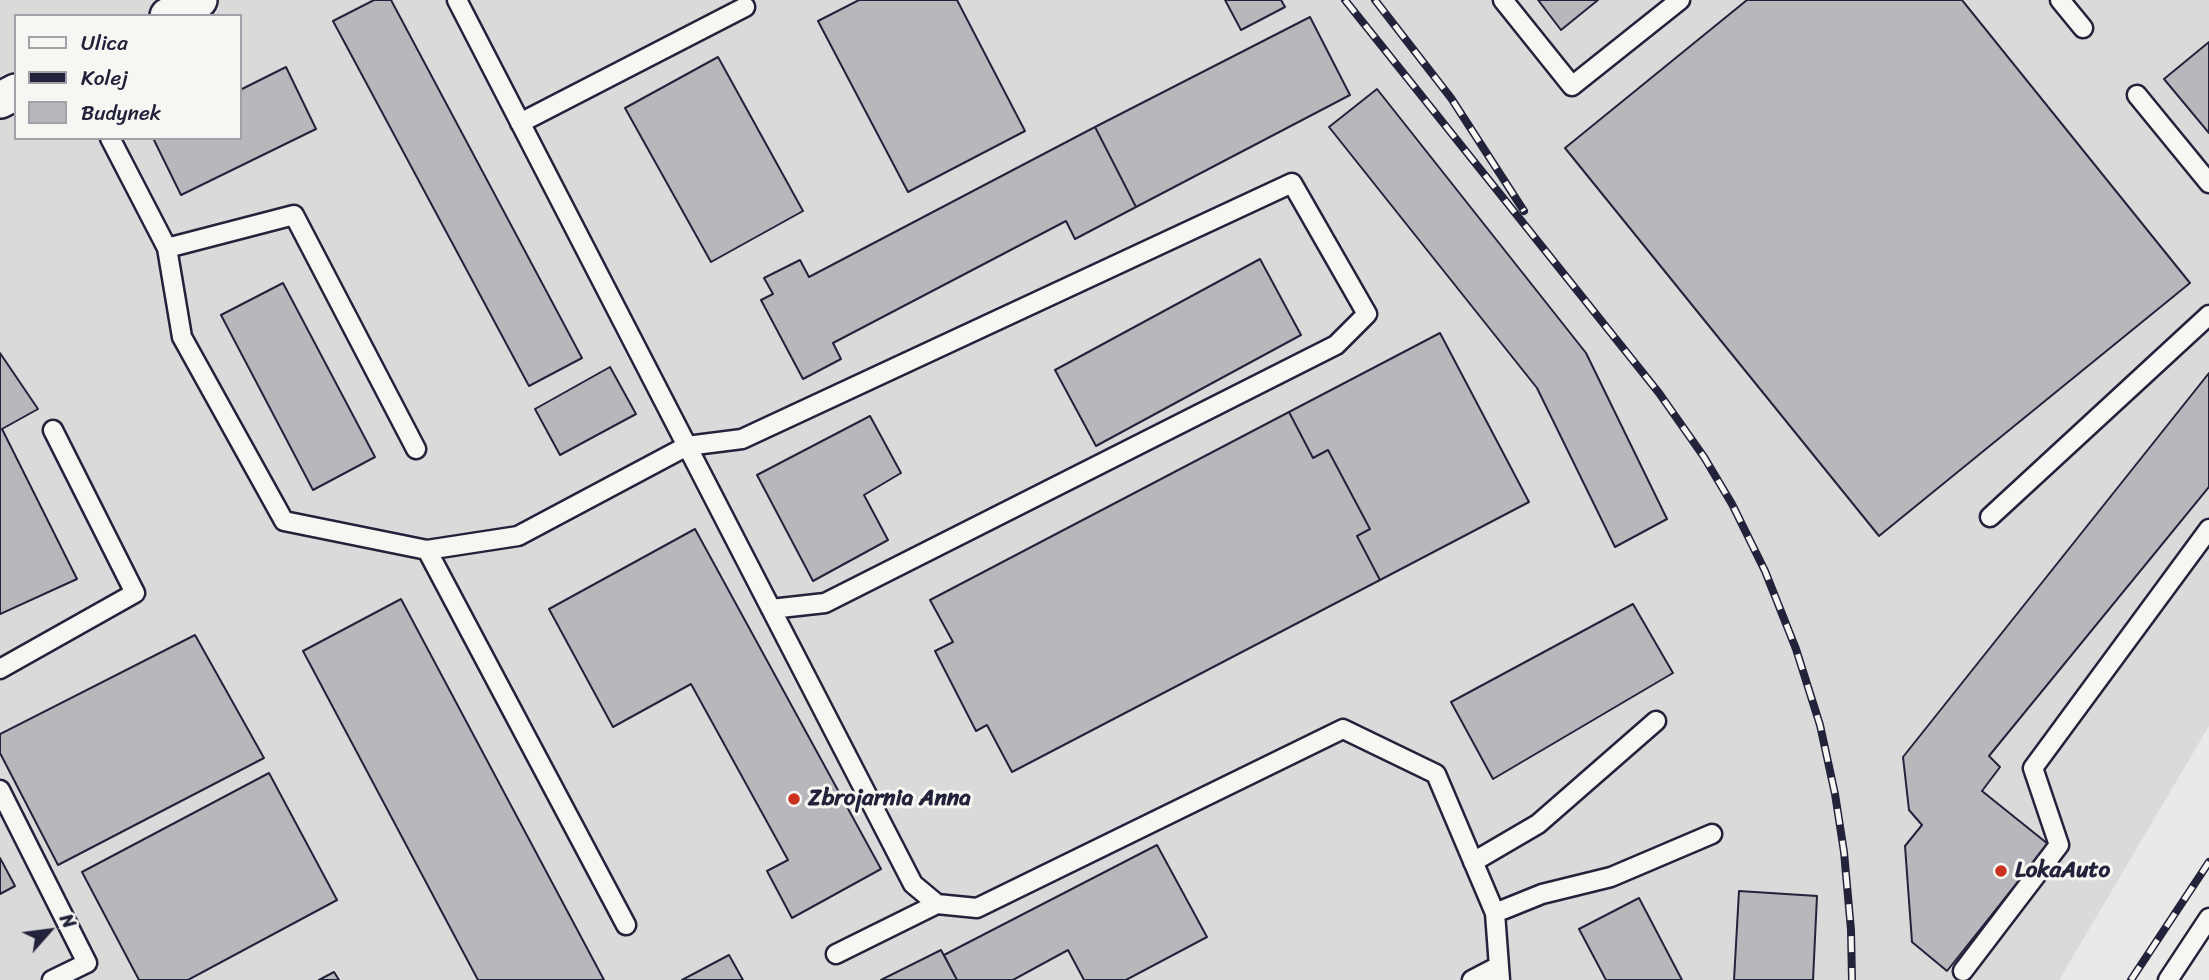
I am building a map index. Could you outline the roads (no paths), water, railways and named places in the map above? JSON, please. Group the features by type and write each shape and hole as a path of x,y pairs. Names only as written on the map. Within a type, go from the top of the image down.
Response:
{"street":[{"path":"172,14 199,0"}],"lane":[{"path":"457,0 913,884 937,904"},
{"path":"1503,0 1572,86 1680,0"},
{"path":"2060,0 2083,28"},
{"path":"520,123 745,7"},
{"path":"2137,95 2206,174"},
{"path":"111,140 167,248 182,337 284,521 428,550 518,536 687,446 742,439 1292,183 1367,314 1336,345 825,603 771,609"},
{"path":"167,248 294,215 416,449"},
{"path":"1990,517 2209,315"},
{"path":"0,669 135,593 53,430"},
{"path":"1963,971 2059,845 2033,768 2209,529"},
{"path":"428,550 626,925"},
{"path":"1473,862 1538,824 1656,721"},
{"path":"836,954 937,904 977,908 1343,729 1436,774 1495,913 1500,973 1472,980"},
{"path":"0,790 86,963 52,980"},
{"path":"1495,913 1542,894 1611,877 1712,834"},
{"path":"2168,980 2209,918"}],"railway":[{"path":"1345,0 1659,393 1704,457 1732,504 1765,571 1796,649 1820,725 1844,852 1851,930 1852,980"},
{"path":"1375,0 1451,98 1524,211"},
{"path":"2131,980 2209,862"}],"place":[{"name":"Zbrojarnia Anna","path":"794,799"},
{"name":"LokaAuto","path":"2001,871"}]}
